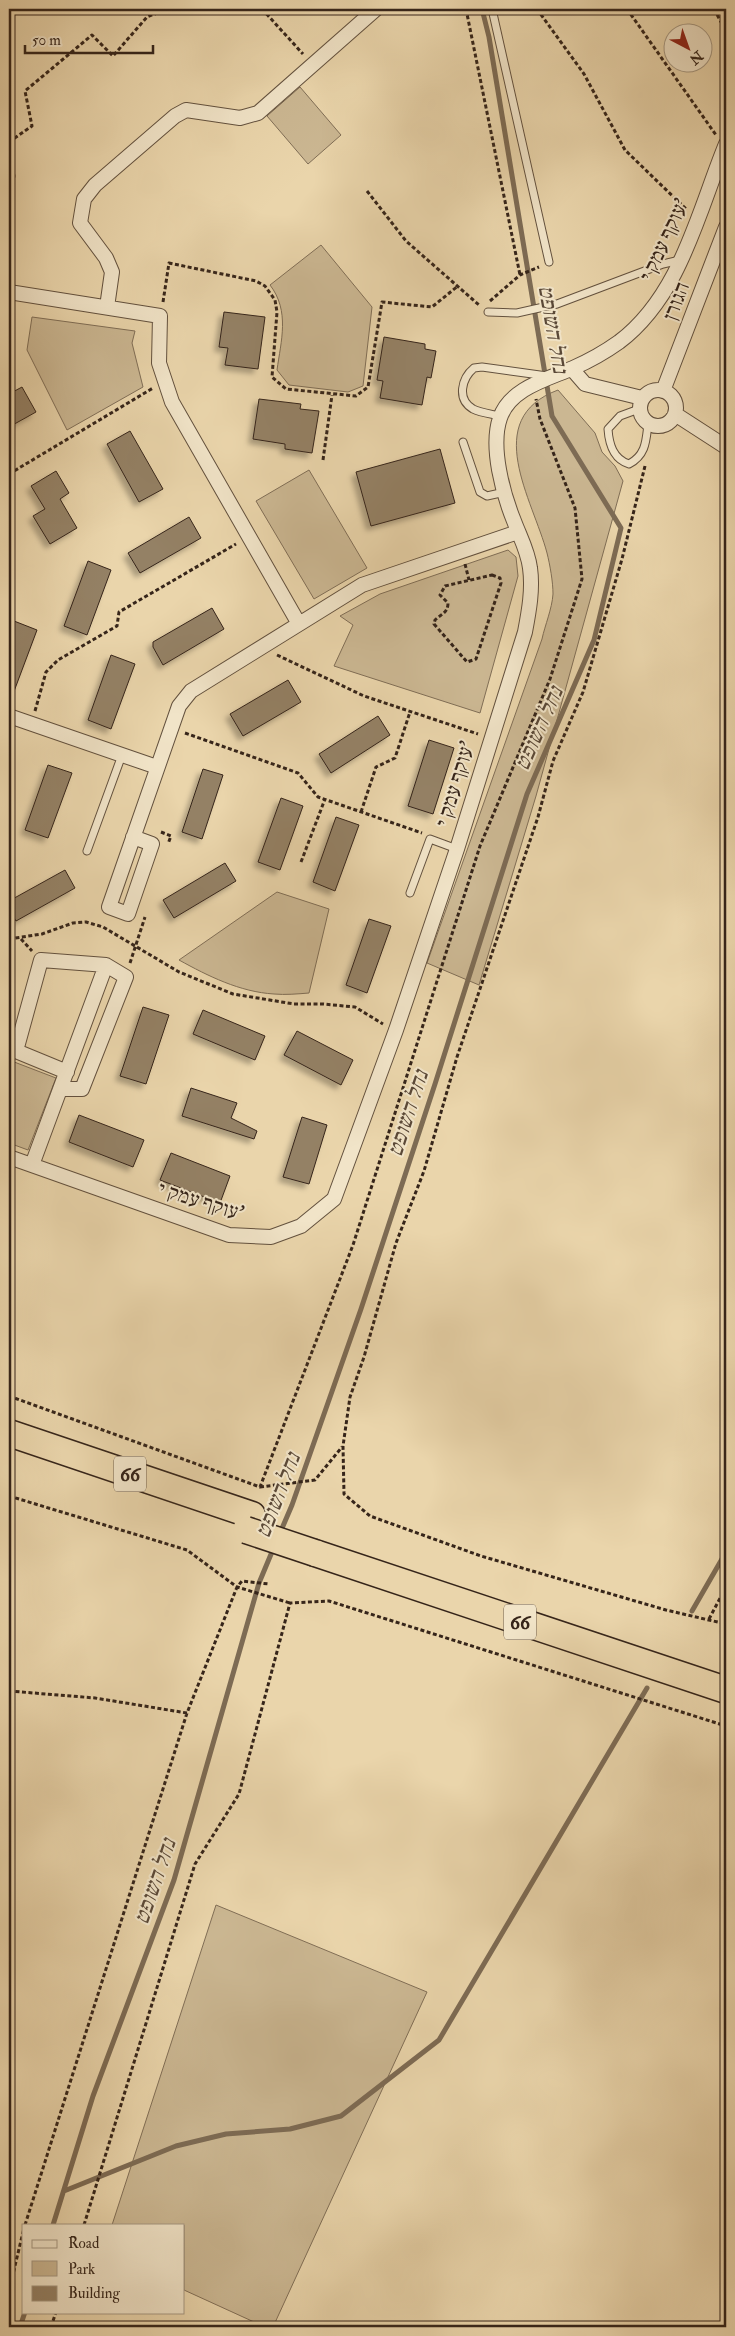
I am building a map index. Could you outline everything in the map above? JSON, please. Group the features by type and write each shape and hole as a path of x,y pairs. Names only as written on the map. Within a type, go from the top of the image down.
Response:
{"highway":[{"name":"66","path":"9,1433 249,1522"},
{"name":"66","path":"9,1450 249,1522 726,1673"},
{"name":"66","path":"318,1545 726,1690"}],"street":[{"path":"107,307 112,272 106,258 80,223 84,199 95,185 174,116 186,110 240,118 258,112 376,9"},
{"name":"עוקף עמק י’","path":"9,1157 229,1235 271,1237 301,1226 334,1198 396,1030 457,847 525,632 529,606 530,568 526,548 518,532 505,492 496,450 500,416 511,401 524,390 595,358 620,341 641,321 660,297 680,260 726,146"},
{"name":"הגורן","path":"663,391 726,226"},
{"path":"9,292 160,316 159,363 172,402 299,624"},
{"path":"572,369 585,384 641,404"},
{"path":"652,391 663,391 672,397 676,408 675,414 664,425 654,426 648,424 640,415 641,404 652,391"},
{"path":"675,414 726,447"},
{"path":"133,837 152,844 128,914 108,907 179,706 186,696 199,684 371,582 518,532"},
{"path":"9,716 157,767"},
{"path":"60,1089 82,1089 126,977 106,966 41,960 16,1051 67,1072"},
{"path":"32,1165 106,966"}],"lane":[{"path":"492,9 549,262"},
{"path":"9,168 11,176 9,183"},
{"path":"488,312 517,313 557,304 664,264 680,260"},
{"path":"500,416 473,408 465,402 462,392 463,382 474,368 482,367 550,377"},
{"path":"641,404 620,416 608,429 609,440 614,453 621,462 629,464 637,460 644,451 648,424"},
{"path":"463,442 480,492 487,496 505,492"},
{"path":"87,851 122,755"},
{"path":"410,892 430,839 457,847"}],"path":[{"path":"9,142 32,126 25,91 92,35 113,56 143,21 157,12 167,9"},
{"path":"262,9 300,53 309,56 328,51"},
{"path":"466,9 520,274"},
{"path":"538,9 584,74 625,150 697,220"},
{"path":"627,9 726,146"},
{"path":"714,9 726,31"},
{"path":"367,191 406,241 488,312 491,298 520,274 549,262"},
{"path":"160,316 169,263 256,281 270,292 275,300 277,312 272,376 286,389 356,396 368,387 382,302 432,307 458,286"},
{"path":"9,474 164,382"},
{"path":"323,460 332,395"},
{"path":"646,460 622,559 583,692 553,761 538,817 457,1057 424,1170 396,1243 364,1357 350,1397 343,1446 344,1494 370,1516 481,1556 666,1610 726,1624"},
{"path":"31,724 46,672 58,660 117,626 119,612 249,537"},
{"path":"492,575 500,578 500,583 476,660 467,662 434,624 435,620 448,608 448,603 440,595 441,590 445,586 492,575"},
{"path":"261,647 336,685 490,738"},
{"path":"362,812 376,768 395,758 410,712"},
{"path":"171,728 298,773 318,797 457,847"},
{"path":"302,862 325,799"},
{"path":"9,939 42,934 73,923 86,922 103,927 180,972 233,994 294,1004 355,1007 385,1026 396,1030"},
{"path":"260,1488 315,1480 343,1446"},
{"path":"9,1496 187,1550 237,1587 290,1603 329,1601 726,1726"},
{"path":"25,2224 187,1713 237,1587 242,1581 269,1584"},
{"path":"709,1619 726,1587"},
{"path":"84,2224 194,1864 240,1794 290,1603"},
{"path":"9,1691 95,1698 187,1713"},
{"path":"9,2291 22,2235"},
{"path":"51,2327 55,2314"}],"green space":[{"path":"300,87 341,135 308,164 267,116"},
{"path":"321,245 372,307 363,386 348,392 289,385 277,370 282,337 282,316 280,305 270,285"},
{"path":"32,317 135,331 132,343 143,387 67,430 27,350"},
{"path":"558,390 595,433 602,452 615,466 623,481 536,796 479,985 427,963 542,639 551,605 553,589 547,553 524,486 518,462 517,440 521,420 535,403"},
{"path":"309,470 367,568 314,599 256,501"},
{"path":"508,550 516,557 518,576 480,713 334,666 353,625 340,616 380,594"},
{"path":"277,892 329,909 309,993 261,993 237,987 179,960"},
{"path":"9,1060 56,1078 28,1150 9,1143"},
{"path":"216,1905 427,1992 273,2327 265,2327 185,2290 185,2224 112,2224"}],"building":[{"path":"224,312 265,317 258,369 225,365 228,348 219,347"},
{"path":"384,337 425,344 425,349 436,351 431,378 427,377 422,405 380,398 383,381 377,380"},
{"path":"22,387 36,412 9,427 9,394"},
{"path":"259,399 301,404 300,409 319,411 312,453 285,449 285,444 253,439"},
{"path":"130,431 163,489 139,502 107,444"},
{"path":"440,449 455,503 371,526 356,472"},
{"path":"56,471 69,493 60,499 77,528 50,544 33,516 45,509 31,486"},
{"path":"189,517 201,538 140,573 128,553"},
{"path":"88,561 111,570 87,635 64,626"},
{"path":"212,608 224,629 163,665 153,647 153,642"},
{"path":"14,621 37,630 10,702 9,635"},
{"path":"111,655 135,664 111,729 88,720"},
{"path":"288,680 301,702 243,736 230,714"},
{"path":"378,716 390,735 331,773 319,754"},
{"path":"429,740 454,748 433,814 408,806"},
{"path":"48,765 72,773 48,838 25,830"},
{"path":"203,769 223,775 202,839 182,832"},
{"path":"281,798 303,806 280,870 258,862"},
{"path":"336,817 359,825 335,891 313,882"},
{"path":"225,863 236,881 174,918 163,900"},
{"path":"65,870 75,888 16,921 9,909 9,901"},
{"path":"369,919 391,926 367,993 346,985"},
{"path":"143,1007 169,1015 146,1084 120,1076"},
{"path":"203,1010 265,1036 255,1060 193,1034"},
{"path":"297,1031 353,1060 341,1085 284,1055"},
{"path":"191,1088 237,1103 231,1118 257,1131 254,1139 182,1116"},
{"path":"79,1115 144,1140 133,1167 69,1142"},
{"path":"302,1117 327,1125 309,1184 283,1177"},
{"path":"171,1153 230,1176 220,1203 160,1180"}],"waterway":[{"name":"נחל השופט","path":"280,1533 292,1505 361,1309 527,794 594,640 621,528 552,416 489,37 482,9"},
{"name":"נחל השופט","path":"53,2224 93,2096 174,1880 259,1583 274,1547"},
{"path":"692,1611 726,1552"},
{"path":"64,2191 176,2146 226,2134 290,2129 341,2116 439,2040 647,1688"},
{"name":"נחל השופט","path":"20,2327 24,2314"}]}
